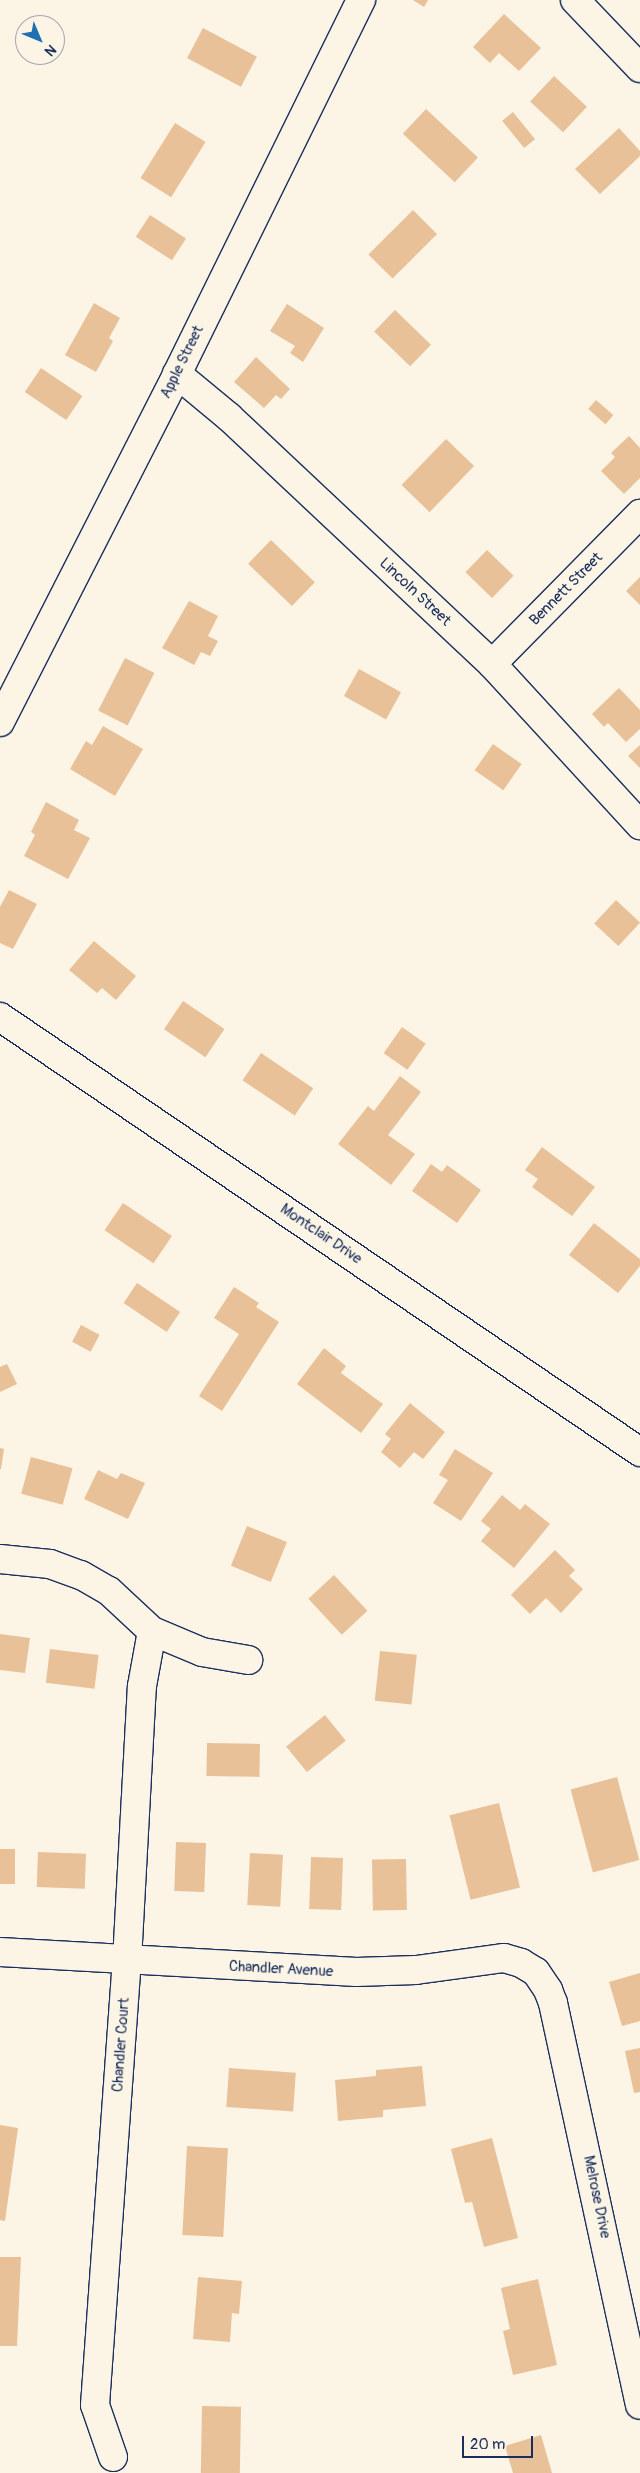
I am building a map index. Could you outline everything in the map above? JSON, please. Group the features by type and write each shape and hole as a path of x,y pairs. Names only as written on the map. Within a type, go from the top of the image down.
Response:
{"street":[{"name":"Apple Street","path":"0,722 177,374 361,0"},
{"path":"575,0 640,68"},
{"name":"Lincoln Street","path":"177,374 229,417 492,664 640,825"},
{"name":"Bennett Street","path":"492,664 640,514"},
{"name":"Montclair Drive","path":"0,1017 640,1452"},
{"path":"0,1559 50,1564 81,1575 109,1591 152,1631 202,1652 248,1660"},
{"name":"Chandler Court","path":"113,2457 95,2405 127,1961 130,1870 142,1686 152,1631"},
{"name":"Chandler Avenue","path":"0,1952 127,1961 356,1972 416,1970 504,1958 521,1963 536,1972 548,1990"},
{"name":"Melrose Drive","path":"548,1990 600,2207 640,2405"}],"building":[{"path":"413,0 428,0 424,7"},
{"path":"504,14 541,48 519,71 499,53 490,63 473,47"},
{"path":"203,28 257,57 241,87 187,58"},
{"path":"554,76 587,107 563,132 530,102"},
{"path":"426,109 478,157 455,182 403,134"},
{"path":"513,112 535,139 524,148 502,121"},
{"path":"175,123 206,142 171,197 141,178"},
{"path":"619,128 640,151 640,156 600,194 575,169"},
{"path":"413,210 437,234 392,279 368,255"},
{"path":"150,215 186,238 172,260 136,237"},
{"path":"94,303 120,318 109,338 113,341 96,372 65,355"},
{"path":"287,304 324,328 303,362 290,353 295,346 270,331"},
{"path":"395,310 431,345 410,366 374,332"},
{"path":"256,357 290,389 281,399 276,395 264,408 234,382"},
{"path":"41,368 82,396 66,420 25,392"},
{"path":"596,400 613,415 605,424 588,409"},
{"path":"629,436 640,448 640,478 624,494 601,471 615,457 611,453"},
{"path":"446,439 474,466 430,512 402,485"},
{"path":"271,540 315,582 292,606 248,564"},
{"path":"487,550 514,576 492,598 465,572"},
{"path":"640,577 640,605 626,591"},
{"path":"189,601 218,616 208,636 218,641 210,656 201,652 194,665 162,648"},
{"path":"125,658 154,673 128,726 98,711"},
{"path":"359,669 401,692 386,719 344,696"},
{"path":"619,688 640,710 640,729 626,742 608,723 604,727 592,714"},
{"path":"103,726 143,749 115,796 70,769 86,741 92,745"},
{"path":"493,744 522,764 503,790 475,770"},
{"path":"640,745 640,768 628,756"},
{"path":"46,802 79,820 74,830 90,838 68,879 24,856 35,835 31,832"},
{"path":"9,890 37,904 13,949 0,943 0,907"},
{"path":"616,900 640,922 618,946 594,923"},
{"path":"94,941 136,976 116,1000 102,988 97,993 69,970"},
{"path":"183,1001 224,1029 205,1057 164,1029"},
{"path":"402,1027 426,1044 407,1070 384,1053"},
{"path":"261,1053 313,1088 295,1116 243,1080"},
{"path":"400,1076 421,1092 388,1135 415,1154 391,1185 338,1144 368,1106 374,1111"},
{"path":"542,1147 595,1187 572,1216 532,1187 538,1179 525,1170"},
{"path":"431,1164 442,1172 447,1165 481,1190 457,1223 412,1191"},
{"path":"123,1203 172,1236 153,1263 105,1230"},
{"path":"594,1223 640,1259 640,1266 618,1293 569,1255"},
{"path":"137,1283 180,1312 167,1332 124,1303"},
{"path":"234,1287 259,1303 256,1307 279,1322 222,1411 199,1396 239,1334 214,1318"},
{"path":"81,1325 100,1335 91,1352 72,1342"},
{"path":"324,1348 346,1366 341,1373 383,1404 361,1433 297,1384"},
{"path":"7,1364 17,1384 0,1392 0,1367"},
{"path":"410,1403 445,1432 423,1459 414,1452 400,1468 381,1452 391,1439 385,1434"},
{"path":"0,1448 4,1449 1,1469 0,1469"},
{"path":"455,1449 493,1473 461,1521 433,1503 448,1480 439,1475"},
{"path":"31,1457 73,1468 63,1505 21,1494"},
{"path":"98,1470 117,1479 121,1473 145,1483 128,1519 84,1499"},
{"path":"502,1495 520,1510 525,1504 550,1524 514,1568 481,1541 491,1529 481,1521"},
{"path":"247,1526 287,1542 271,1582 231,1566"},
{"path":"555,1550 575,1570 569,1576 583,1589 561,1613 546,1598 530,1614 511,1595"},
{"path":"334,1575 367,1611 342,1635 308,1599"},
{"path":"0,1634 30,1638 25,1673 0,1670"},
{"path":"50,1649 99,1655 94,1689 46,1683"},
{"path":"380,1651 417,1655 412,1705 375,1701"},
{"path":"325,1715 346,1741 307,1772 286,1746"},
{"path":"207,1743 260,1744 259,1777 206,1776"},
{"path":"617,1777 639,1860 593,1872 571,1789"},
{"path":"499,1803 520,1887 471,1900 450,1815"},
{"path":"176,1842 206,1843 204,1892 174,1891"},
{"path":"0,1849 15,1849 15,1884 0,1884"},
{"path":"38,1852 86,1854 85,1889 37,1887"},
{"path":"250,1853 283,1855 280,1907 247,1905"},
{"path":"311,1857 343,1858 341,1910 309,1909"},
{"path":"406,1859 407,1910 373,1911 372,1860"},
{"path":"640,1973 640,2021 622,2026 609,1982"},
{"path":"640,2048 640,2092 634,2093 625,2051"},
{"path":"422,2066 426,2106 383,2110 383,2117 338,2121 335,2080 376,2076 376,2070"},
{"path":"229,2068 296,2073 293,2112 226,2107"},
{"path":"0,2125 18,2128 5,2221 0,2220"},
{"path":"492,2138 518,2238 484,2247 472,2202 465,2203 451,2149"},
{"path":"187,2146 228,2148 223,2237 182,2235"},
{"path":"0,2257 21,2257 17,2346 0,2346"},
{"path":"198,2277 242,2281 239,2314 232,2313 230,2342 193,2339"},
{"path":"538,2279 557,2365 513,2375 503,2331 510,2329 501,2288"},
{"path":"202,2406 241,2407 240,2473 201,2473"},
{"path":"541,2435 552,2473 513,2473 505,2446"}]}
